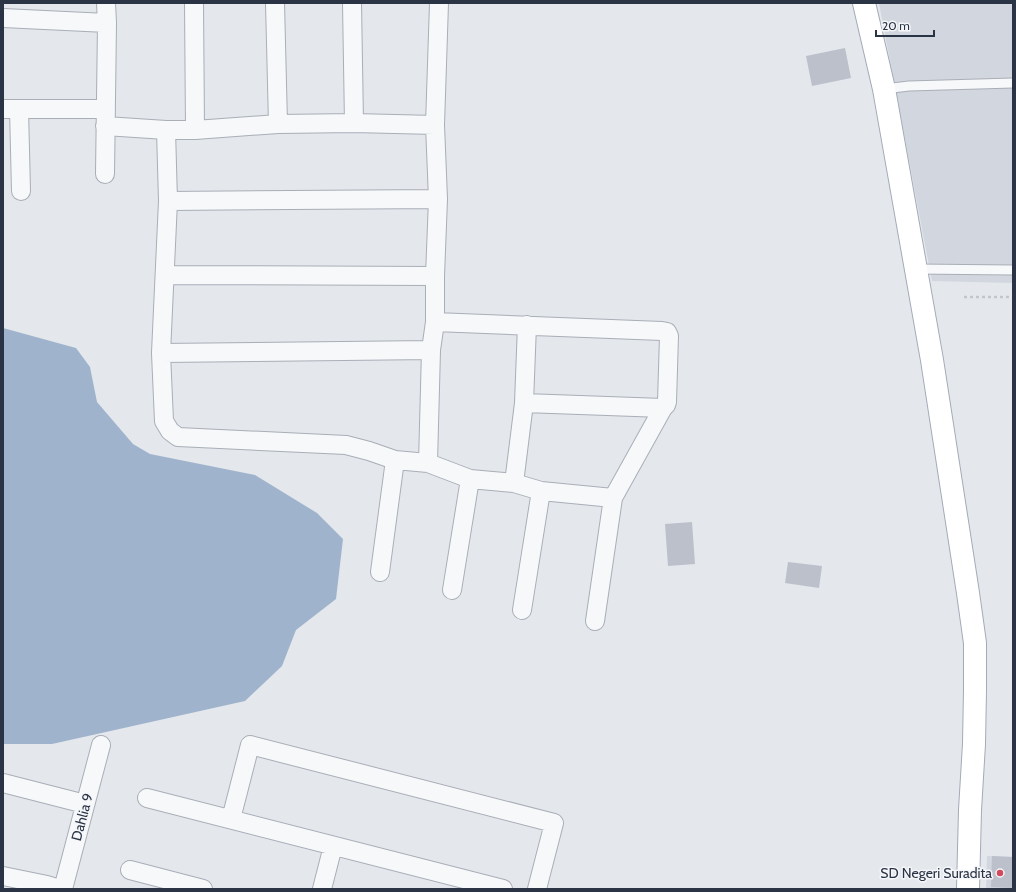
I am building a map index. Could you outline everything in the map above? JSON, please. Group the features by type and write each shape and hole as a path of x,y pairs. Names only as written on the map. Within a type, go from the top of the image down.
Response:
{"main road":[{"path":"864,3 884,89 932,360 968,593 974,643 974,744 970,810 968,889"}],"street":[{"path":"105,174 106,3"},
{"path":"194,3 195,130"},
{"path":"275,3 278,124"},
{"path":"352,3 354,123"},
{"path":"428,464 431,350 435,322 438,199 435,125 439,3"},
{"path":"3,18 107,23"},
{"path":"21,191 11,109 106,109"},
{"path":"106,126 166,130 195,130 278,124 354,123 435,125"},
{"path":"166,130 168,201 161,353 164,421 170,431 178,437 346,445 395,460 428,464 470,479 514,483 541,491 613,498"},
{"path":"168,201 438,199"},
{"path":"165,275 435,276"},
{"path":"435,322 668,332 667,402 613,498 595,621"},
{"path":"514,483 524,403 527,325"},
{"path":"161,353 431,350"},
{"path":"524,403 663,408"},
{"path":"380,572 395,460"},
{"path":"452,590 470,479"},
{"path":"522,610 541,491"},
{"name":"Dahlia 9","path":"63,889 101,745"},
{"path":"230,819 250,745 554,822 537,889"},
{"path":"3,783 85,804"},
{"path":"147,798 503,889"},
{"path":"322,889 333,846"},
{"path":"130,870 203,889"},
{"path":"3,876 60,889"}],"lane":[{"path":"884,89 909,86 1013,83"},
{"path":"916,269 1013,270"}],"path":[{"path":"964,297 1013,297"}],"shaded area":[{"path":"879,3 1013,3 1013,283 932,281"},
{"name":"SD Negeri Suradita","path":"987,856 1013,857 1013,889 986,889"}],"water":[{"path":"3,328 76,348 90,367 97,402 133,444 150,454 255,475 317,513 343,539 336,599 296,630 282,666 245,701 52,744 3,744"}],"building":[{"path":"845,48 851,78 812,86 806,56"},
{"path":"692,522 695,564 668,566 665,524"},
{"path":"788,562 822,566 819,588 785,583"},
{"name":"SD Negeri Suradita","path":"992,856 1013,857 1013,888 991,887"}],"place":[{"name":"SD Negeri Suradita","path":"1000,873"}]}
